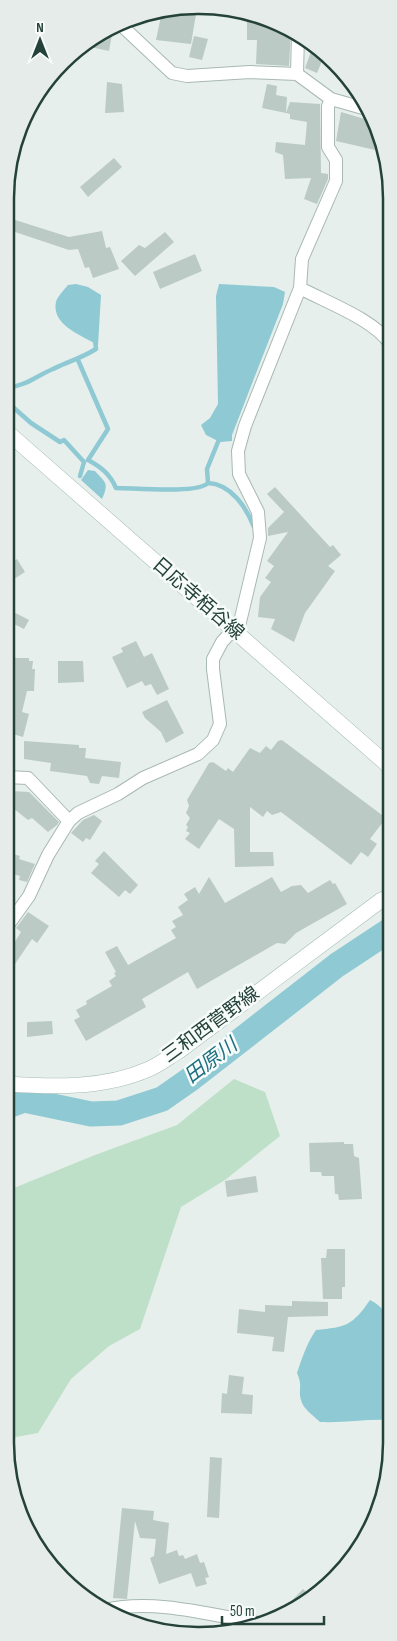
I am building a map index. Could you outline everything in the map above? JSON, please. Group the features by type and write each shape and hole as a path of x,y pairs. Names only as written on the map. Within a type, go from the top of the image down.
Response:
{"main road":[{"name":"日応寺栢谷線","path":"14,438 383,761"},
{"name":"三和西菅野線","path":"14,1084 89,1084 114,1081 150,1068 179,1051 383,900"}],"street":[{"path":"125,29 166,69 180,76 250,72 297,74 330,99 358,107"},
{"path":"297,74 298,43"},
{"path":"14,917 29,896 48,855 70,821 78,813 118,794 166,766 188,759 207,746 220,724 212,669 214,659 222,642 240,622 260,538 258,512 239,474 238,451 245,426 300,288 302,259 336,181 336,160 328,147 328,106 330,99"},
{"path":"300,288 383,334"},
{"path":"14,777 28,778 70,821"},
{"path":"119,1609 168,1608 246,1621"}],"green space":[{"path":"234,1079 265,1092 280,1136 225,1180 181,1207 140,1329 109,1346 71,1379 38,1433 14,1437 14,1188 95,1155 177,1125"}],"water":[{"path":"76,284 88,287 101,295 98,345 76,334 58,317 56,302 58,298 68,285"},
{"path":"219,284 274,287 285,292 283,304 232,435 232,441 220,442 206,435 201,425 210,418 218,404 216,296"},
{"path":"88,470 95,471 105,483 106,486 102,499 81,480"},
{"path":"370,1300 383,1310 383,1420 320,1422 302,1403 300,1381 297,1373 305,1351 316,1330 335,1328 348,1324"}],"building":[{"path":"196,14 191,44 156,40 161,17"},
{"path":"247,20 269,28 291,39 289,66 256,64 257,40 247,40"},
{"path":"112,36 109,51 92,47"},
{"path":"194,36 208,39 202,60 189,57"},
{"path":"311,52 322,62 317,73 305,68"},
{"path":"107,82 122,84 124,112 105,113"},
{"path":"267,84 277,86 276,95 287,97 286,113 262,108"},
{"path":"290,102 320,104 321,173 328,174 328,179 317,204 304,199 311,178 285,179 283,155 275,152 276,142 305,145 307,122 290,119 290,114 286,113"},
{"path":"341,112 365,119 377,150 336,141"},
{"path":"114,158 122,167 88,197 80,187"},
{"path":"14,220 69,237 102,231 106,248 110,247 119,269 93,278 89,267 85,268 78,249 69,250 14,232"},
{"path":"165,232 174,242 135,276 121,261 139,245 145,248"},
{"path":"195,254 202,271 160,289 153,272"},
{"path":"275,487 330,547 333,545 341,555 328,566 335,571 305,613 294,642 271,629 275,619 258,617 260,597 271,582 265,578 274,566 267,561 288,532 268,536 268,528 284,512 267,494"},
{"path":"17,559 25,572 14,579 14,561"},
{"path":"14,612 29,620 24,629 14,624"},
{"path":"136,641 144,657 152,653 169,689 157,695 151,684 145,686 142,681 127,688 112,657 123,652 121,648"},
{"path":"14,658 29,658 29,661 33,661 32,669 35,669 34,691 27,691 22,712 29,714 23,737 14,734"},
{"path":"58,661 83,661 84,682 58,683"},
{"path":"167,700 184,733 166,743 161,732 145,718 142,712"},
{"path":"282,740 383,816 383,822 370,839 377,844 368,857 361,852 351,865 281,812 272,815 267,811 263,817 250,807 250,852 273,852 274,866 235,867 234,829 219,819 199,849 185,839 190,833 186,831 188,827 186,825 190,818 186,813 189,806 187,800 209,763 213,762 226,771 228,768 233,772 250,748 260,753 266,746 271,750 278,741"},
{"path":"24,741 79,745 79,748 86,748 85,758 121,762 119,778 102,776 99,784 90,783 87,776 50,771 51,763 24,759"},
{"path":"14,791 29,792 59,822 48,832 32,818 28,820 14,809"},
{"path":"94,815 102,821 90,840 86,838 83,842 71,833 83,820"},
{"path":"104,851 138,885 130,894 125,890 119,897 91,873 99,864 95,861"},
{"path":"14,854 20,856 19,859 35,864 27,882 19,880 20,876 14,874"},
{"path":"209,877 225,903 272,877 281,892 292,886 301,885 308,893 330,880 333,884 335,883 347,904 296,933 285,944 277,943 197,989 188,972 142,999 146,1007 86,1041 74,1020 80,1017 76,1010 87,1004 86,1001 112,986 109,981 116,976 114,973 116,972 105,952 117,946 128,965 176,938 171,930 176,927 172,921 183,915 178,907 188,900 184,894 195,887 199,894"},
{"path":"28,912 49,926 37,943 32,939 15,964 14,943 21,932 16,928"},
{"path":"52,1021 53,1034 27,1037 28,1022"},
{"path":"344,1142 344,1144 353,1144 354,1156 359,1158 362,1199 339,1200 338,1194 335,1194 334,1176 322,1176 321,1172 310,1172 309,1143"},
{"path":"256,1176 258,1192 227,1197 225,1181"},
{"path":"327,1249 345,1249 345,1287 342,1287 342,1299 323,1299 321,1258 326,1258"},
{"path":"292,1301 328,1302 328,1316 288,1317 284,1352 272,1351 274,1337 237,1333 239,1309 265,1312 265,1305 292,1306"},
{"path":"229,1375 244,1377 242,1394 253,1395 252,1414 221,1413 222,1393 227,1394"},
{"path":"210,1457 222,1458 219,1518 207,1517"},
{"path":"122,1508 154,1511 153,1520 169,1523 166,1554 177,1550 179,1556 183,1555 185,1559 197,1554 200,1563 204,1562 209,1577 205,1578 207,1584 196,1587 191,1573 159,1584 150,1558 154,1556 156,1539 140,1538 135,1521 127,1599 113,1598"},
{"path":"303,1589 306,1592 301,1596 290,1603"}],"waterway":[{"path":"14,387 96,349 95,340"},
{"path":"78,360 108,429 88,460 105,471 116,488 179,489 202,486 208,483 216,484 224,487 237,498 247,512 254,527"},
{"path":"14,408 31,423 60,442 64,440 84,462 80,476"},
{"path":"208,483 207,469 220,437"},
{"name":"田原川","path":"14,1104 24,1100 91,1114 119,1113 162,1099 192,1078 337,965 383,935"}]}
